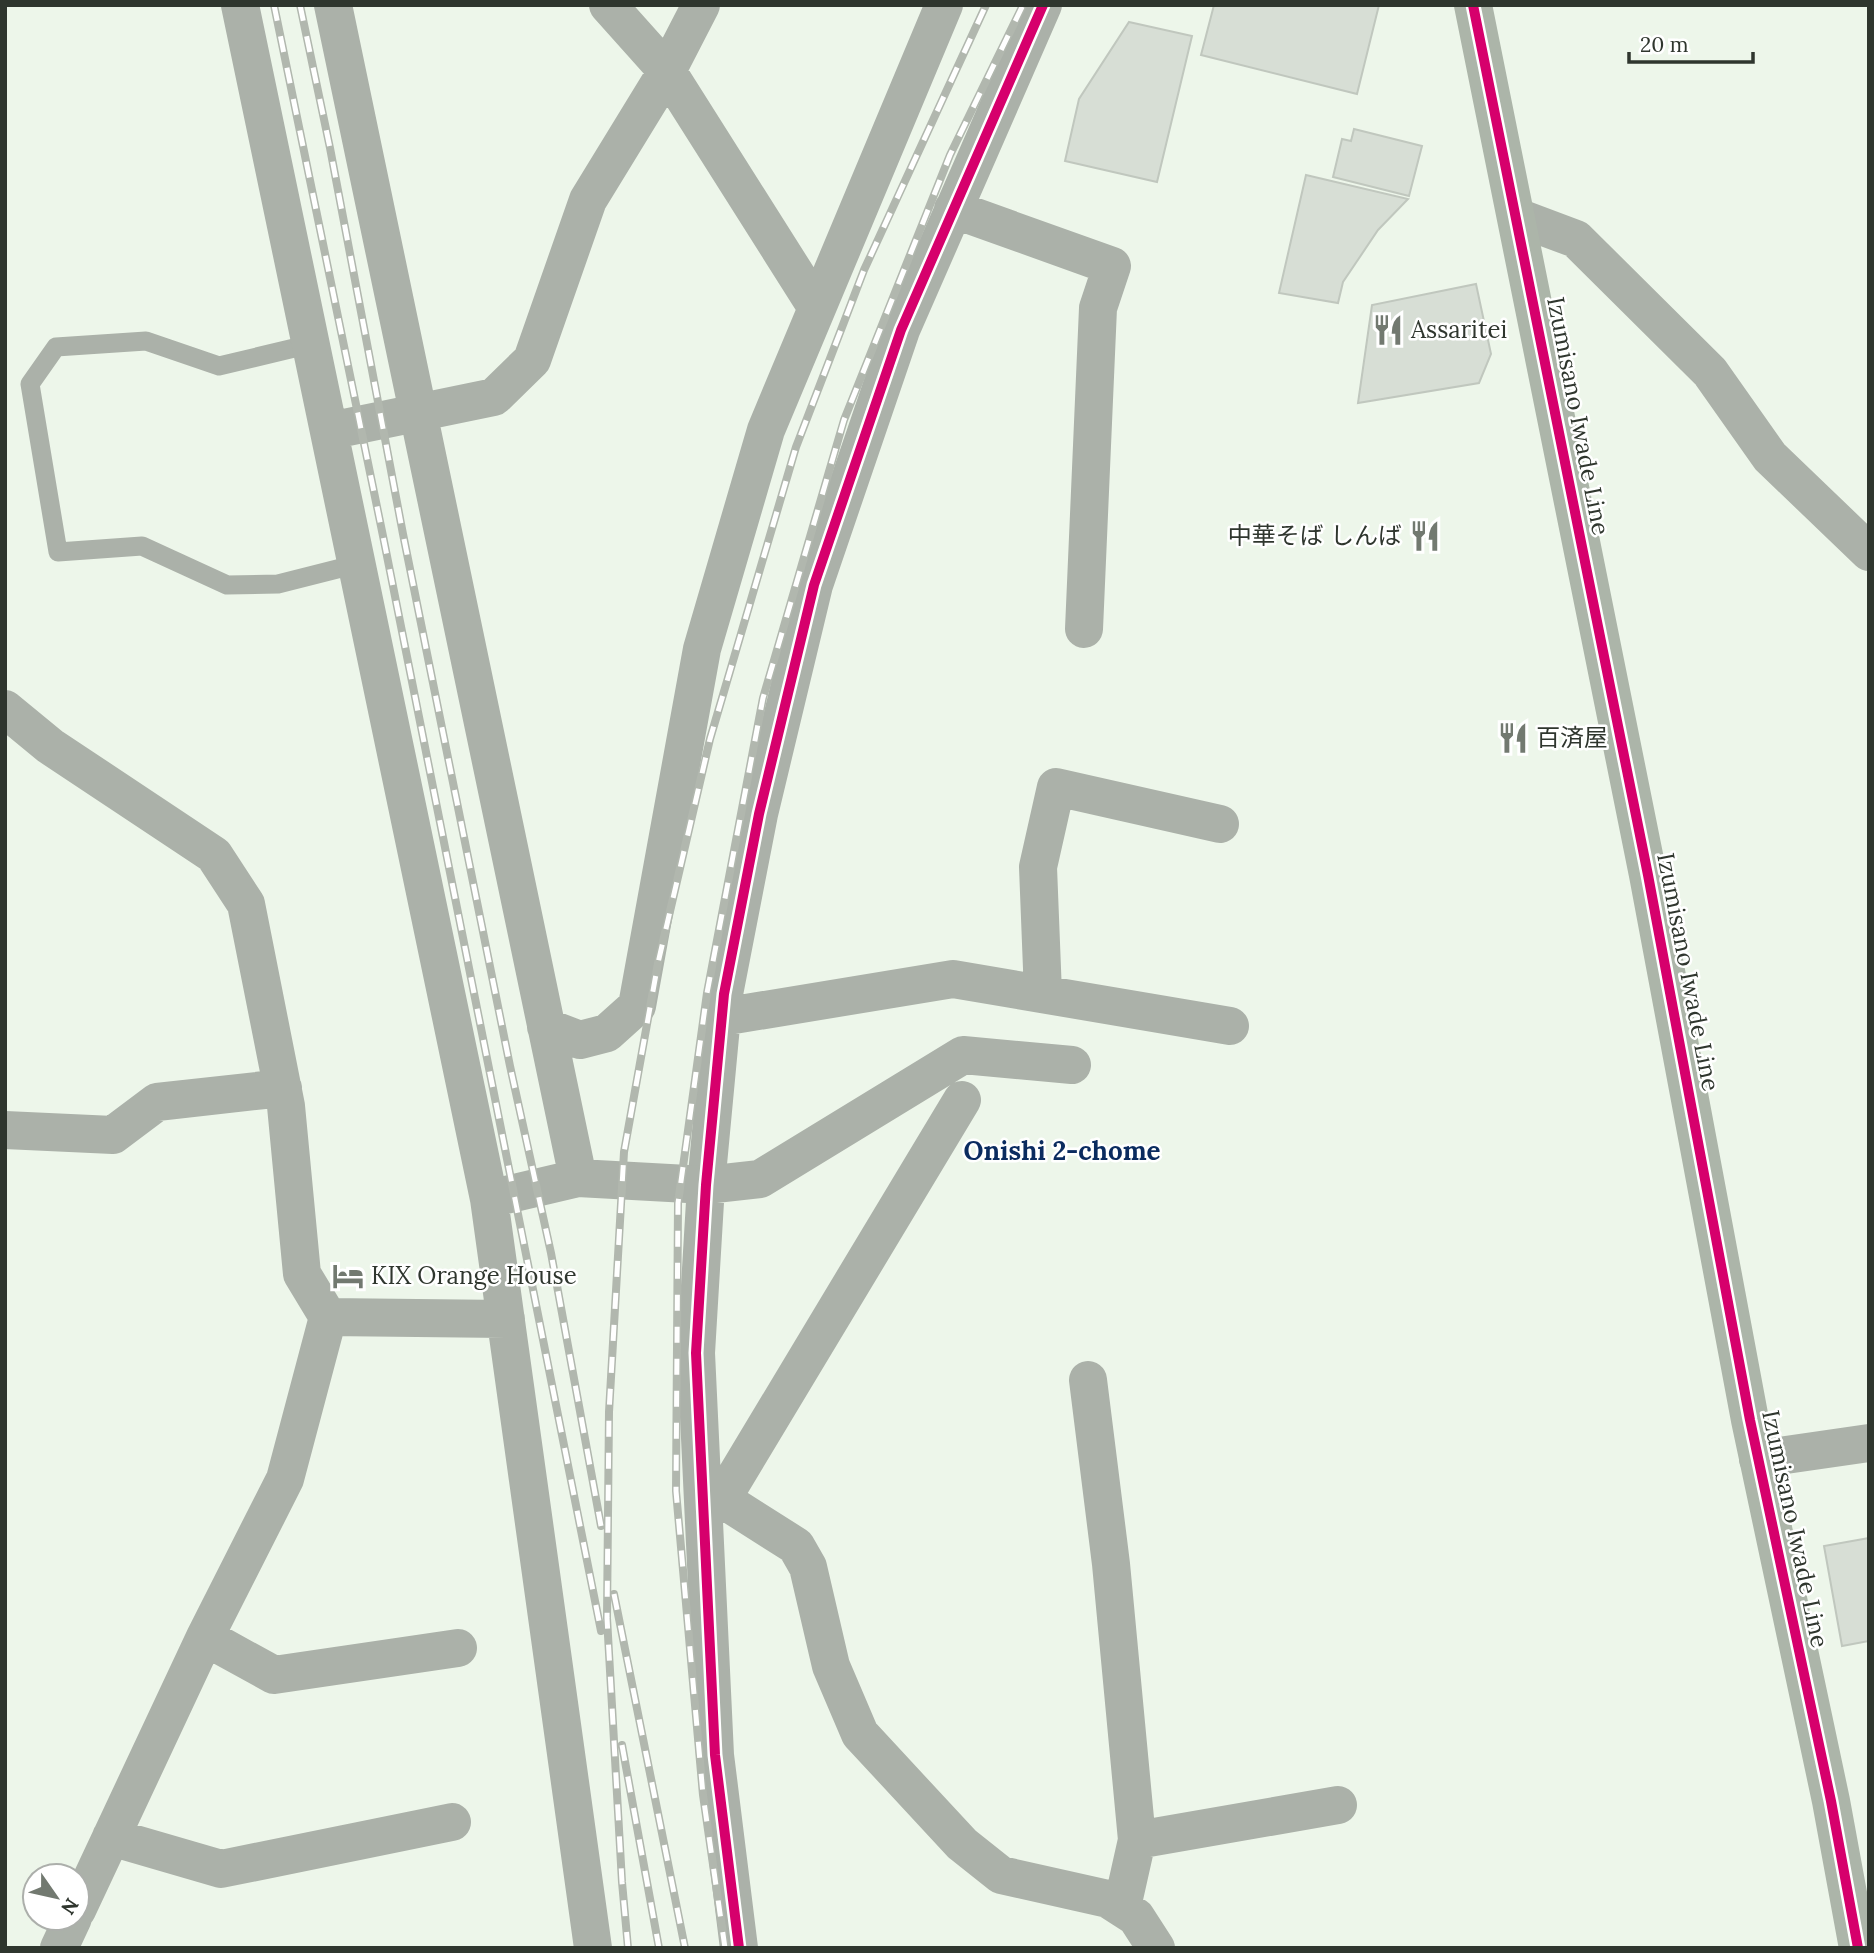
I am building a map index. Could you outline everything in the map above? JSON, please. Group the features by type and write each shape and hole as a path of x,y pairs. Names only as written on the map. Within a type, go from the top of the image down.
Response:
{"main road":[{"name":"Izumisano Iwade Line","path":"1473,5 1645,861 1758,1459 1831,1801 1858,1948"}],"street":[{"path":"240,5 489,1199 593,1948"},
{"path":"332,5 578,1178"},
{"path":"608,5 667,71 817,308"},
{"path":"329,431 494,397 532,360 588,200 667,71 701,5"},
{"path":"546,1027 580,1040 607,1033 637,1006 702,649 766,430 944,5"},
{"path":"739,1948 715,1755 713,1502 696,1353 706,1185 724,994 759,814 814,585 901,330 1043,5"},
{"path":"953,209 1112,266 1098,308 1084,629"},
{"path":"1517,217 1576,239 1710,372 1770,457 1869,552"},
{"path":"5,709 50,747 214,855 246,904 283,1088 302,1274 328,1317 285,1479 205,1637 91,1880"},
{"path":"1043,994 1038,867 1056,787 1220,824"},
{"path":"722,1017 953,979 1230,1026"},
{"path":"489,1199 578,1178 706,1185 761,1179 963,1055 1072,1065"},
{"path":"5,1130 113,1135 157,1102 283,1088"},
{"path":"713,1502 962,1100"},
{"path":"328,1317 506,1319"},
{"path":"1088,1380 1111,1564 1136,1840 1122,1907"},
{"path":"1758,1459 1869,1443"},
{"path":"713,1502 796,1546 808,1567 831,1666 860,1734 962,1844 1001,1875 1108,1899 1136,1917 1156,1948"},
{"path":"205,1637 275,1675 458,1648"},
{"path":"1136,1840 1338,1805"},
{"path":"111,1837 221,1869 452,1822"}],"lane":[{"path":"311,344 219,366 146,341 56,347 30,384 58,552 142,546 227,585 278,584 357,564"}],"building":[{"path":"1214,5 1379,5 1357,94 1201,55"},
{"path":"1129,22 1192,36 1157,182 1065,161 1079,99"},
{"path":"1354,129 1422,146 1409,196 1333,177 1342,139 1351,141"},
{"path":"1306,175 1408,199 1378,230 1343,282 1338,303 1279,293"},
{"path":"1476,284 1491,354 1479,383 1358,403 1372,305"},
{"path":"1869,1538 1869,1641 1842,1646 1824,1546"}],"railway":[{"path":"274,5 383,536 601,1631"},
{"path":"300,5 330,148 403,534 510,1066 551,1253 601,1526"},
{"path":"628,1948 607,1618 609,1412 624,1152 658,963 710,739 796,447 864,270 986,5"},
{"path":"725,1948 703,1795 676,1491 678,1203 707,993 763,698 844,420 950,155 1023,5"},
{"path":"614,1594 685,1948"},
{"path":"622,1745 659,1948"}],"cycle path":[{"path":"739,1948 715,1755 696,1353 706,1185 724,994 759,814 814,585 901,330 1043,5"},
{"path":"1473,5 1648,875 1750,1420 1831,1801 1858,1948"}],"place":[{"name":"Assaritei","path":"1388,330"},
{"name":"中華そば しんば","path":"1425,536"},
{"name":"百済屋","path":"1513,738"},
{"name":"KIX Orange House","path":"348,1276"}],"district":[{"name":"Onishi 2-chome","path":"1062,1151"}]}
